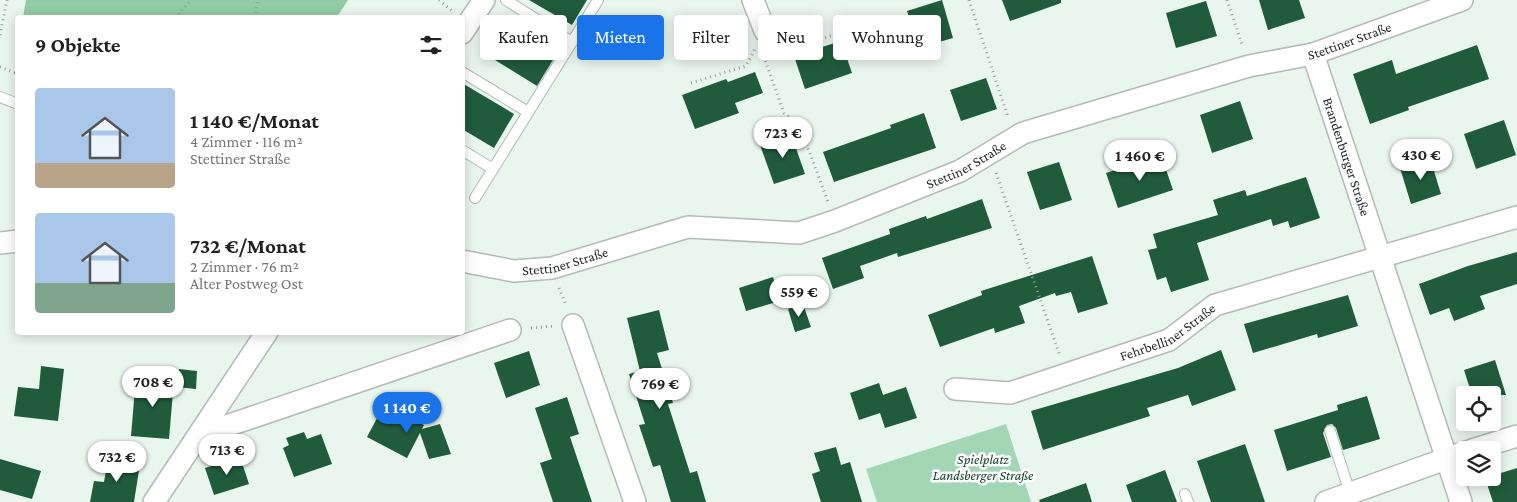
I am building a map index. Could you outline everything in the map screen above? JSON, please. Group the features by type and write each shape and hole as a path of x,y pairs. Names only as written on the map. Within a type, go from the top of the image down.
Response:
{"street":[{"path":"465,29 484,0"},
{"path":"753,0 759,15"},
{"name":"Stettiner Straße","path":"465,262 514,271 552,268 688,228 799,233 835,221 960,171 1015,137 1249,66 1313,54 1424,7 1462,0"},
{"name":"Brandenburger Straße","path":"1313,54 1378,258 1455,455 1461,502"},
{"path":"1378,258 1517,217"},
{"path":"0,243 15,241"},
{"name":"Fehrbelliner Straße","path":"955,389 1010,393 1169,340 1215,305 1378,258"},
{"path":"573,324 635,502"},
{"path":"200,435 510,330"},
{"path":"163,497 200,435 265,335"},
{"path":"1501,441 1517,436"},
{"path":"1326,502 1455,455"}],"lane":[{"path":"506,0 572,42"},
{"path":"475,198 598,0"},
{"path":"465,74 528,112"},
{"path":"0,97 15,103"},
{"path":"465,152 493,169"},
{"path":"1330,431 1350,493"}],"path":[{"path":"0,35 7,0"},
{"path":"178,15 191,0"},
{"path":"256,15 258,0"},
{"path":"439,0 456,15"},
{"path":"969,0 1015,137"},
{"path":"1227,0 1249,66"},
{"path":"823,38 831,36"},
{"path":"691,83 746,66 758,44"},
{"path":"765,60 784,113 799,124 835,221"},
{"path":"0,66 15,73"},
{"path":"989,152 1066,373"},
{"path":"510,330 573,324 552,268"}],"green space":[{"path":"26,0 348,0 338,15 23,15"},
{"name":"Spielplatz Landsberger Straße","path":"1006,424 1031,502 877,502 866,469"}],"building":[{"path":"529,0 587,0 572,25 567,22 567,15 555,15"},
{"path":"942,0 953,38 941,41 941,15 908,15 907,11"},
{"path":"1002,0 1061,0 1061,3 1010,21"},
{"path":"1259,0 1299,0 1305,18 1268,30"},
{"path":"1206,1 1217,36 1176,48 1166,13"},
{"path":"833,44 833,60 848,60 852,73 805,89 795,60 823,60 823,47"},
{"path":"1477,45 1489,79 1408,107 1409,110 1370,124 1353,74 1392,60 1396,74"},
{"path":"495,60 553,60 537,86"},
{"path":"755,72 763,93 735,103 739,113 695,129 682,95 726,79 728,82"},
{"path":"986,78 997,109 961,121 950,90"},
{"path":"465,85 514,114 494,148 465,131"},
{"path":"1240,101 1253,139 1212,153 1200,115"},
{"path":"924,113 936,148 834,182 823,152 891,128 890,125"},
{"path":"1504,120 1516,155 1476,169 1464,134"},
{"path":"791,134 805,174 774,184 760,145"},
{"path":"1161,155 1173,190 1118,208 1106,173"},
{"path":"1430,158 1441,194 1411,204 1400,168"},
{"path":"1059,162 1072,200 1040,210 1027,172"},
{"path":"1306,177 1320,218 1290,228 1288,221 1273,226 1271,219 1197,243 1209,280 1171,292 1166,277 1157,280 1148,250 1157,248 1153,234 1218,215 1213,200 1245,190 1247,196"},
{"path":"982,199 992,228 898,257 897,253 860,266 864,278 833,289 822,258 890,234 889,229 926,216 927,219"},
{"path":"1517,252 1517,284 1480,296 1485,309 1454,321 1449,308 1430,315 1419,284 1468,266"},
{"path":"1092,256 1108,304 1078,313 1071,292 1056,296 1055,293 1019,306 1025,323 995,333 994,328 940,347 928,315 982,295 981,291"},
{"path":"773,277 780,301 746,311 739,288"},
{"path":"1348,295 1358,326 1318,338 1317,334 1253,353 1244,324"},
{"path":"803,304 811,327 795,332 788,309"},
{"path":"659,310 669,350 657,353 673,403 668,404 690,473 697,471 706,502 671,502 660,465 653,467 639,425 645,424 629,374 640,371 627,318"},
{"path":"1221,350 1236,390 1192,406 1188,395 1147,408 1150,416 1043,450 1031,411 1178,368"},
{"path":"529,351 540,385 506,398 494,363"},
{"path":"1495,360 1506,395 1501,395 1501,386 1469,386 1464,370"},
{"path":"41,366 64,369 58,421 14,416 18,387 39,389"},
{"path":"179,369 197,371 196,389 177,387"},
{"path":"136,377 174,380 169,439 131,436"},
{"path":"879,383 883,395 906,387 917,418 885,428 880,413 859,420 850,393"},
{"path":"1367,396 1380,439 1343,450 1336,428 1332,424 1327,425 1323,433 1331,457 1287,471 1274,430 1338,410 1337,405"},
{"path":"567,397 579,434 570,437 592,502 553,502 540,463 552,459 535,408"},
{"path":"384,405 424,425 422,429 440,424 451,454 429,459 420,433 407,458 367,437"},
{"path":"304,432 307,439 321,434 332,464 294,477 283,448 289,445 286,438"},
{"path":"1245,444 1265,502 1211,502 1197,461"},
{"path":"836,447 841,465 850,462 862,502 821,502 812,474 820,471 814,453"},
{"path":"240,457 249,484 214,495 205,468"},
{"path":"0,459 41,471 32,499 0,490"},
{"path":"108,459 140,464 134,502 90,502 94,481 104,482"},
{"path":"1517,468 1517,502 1493,502 1488,486 1501,486 1501,473"},
{"path":"1165,470 1177,502 1132,502 1126,485"},
{"path":"1086,483 1092,502 1040,502 1039,500"}]}
